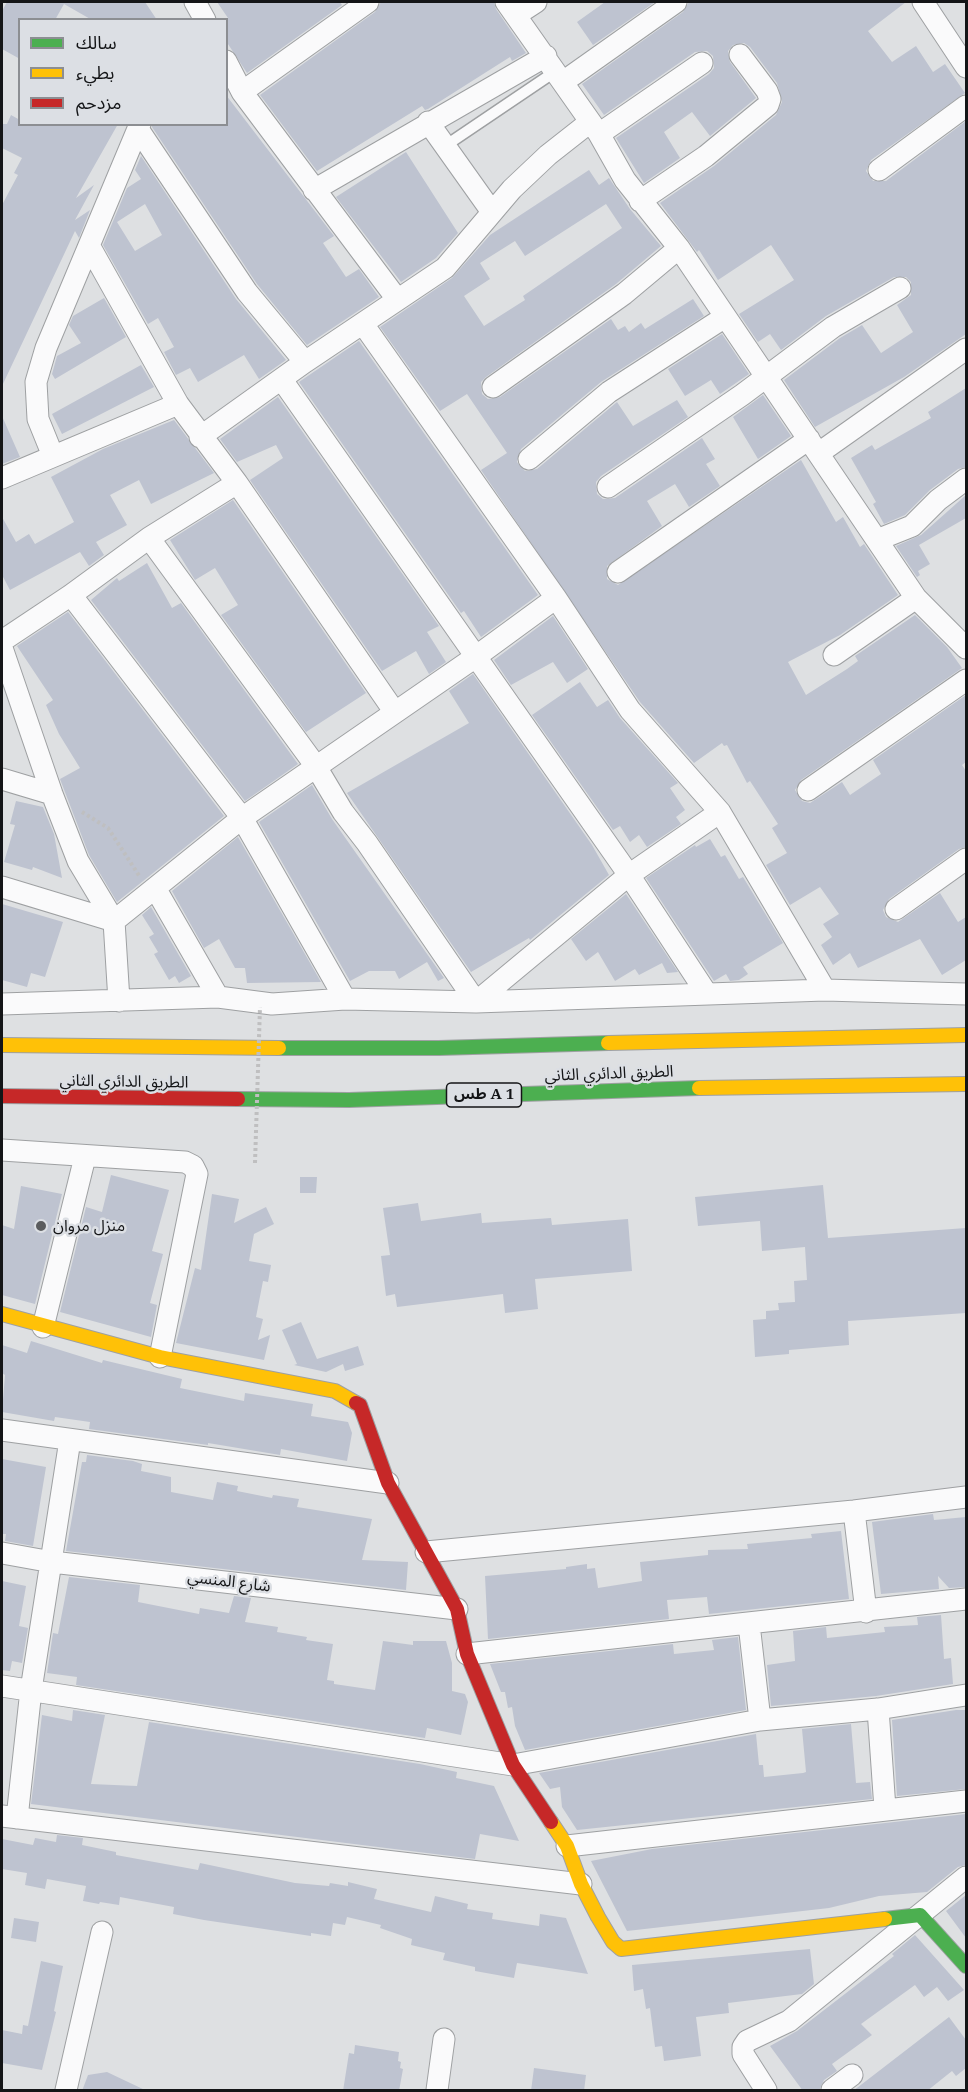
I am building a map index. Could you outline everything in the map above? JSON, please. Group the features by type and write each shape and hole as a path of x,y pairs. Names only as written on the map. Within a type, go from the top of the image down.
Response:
{"main road":[{"name":"الطريق الدائري الثاني","path":"2,1044 141,1048 439,1048 758,1038 966,1035"},
{"name":"الطريق الدائري الثاني","path":"2,1096 349,1100 677,1088 966,1084"},
{"path":"2,1314 43,1327 160,1356 335,1391 360,1406 388,1483 457,1609 467,1654 513,1765 567,1846 581,1884 613,1942 621,1949 920,1915 966,1966"}],"street":[{"path":"242,92 368,2"},
{"path":"536,2 511,8 594,128 640,201 679,248 916,598 966,648"},
{"path":"314,190 428,122 555,70 676,2"},
{"path":"923,2 966,67"},
{"path":"640,201 706,156 768,105 770,99 767,91 740,55"},
{"path":"200,437 305,362 446,268 528,173 594,128 702,63"},
{"path":"228,65 242,92 397,299"},
{"path":"879,170 966,106"},
{"path":"428,122 492,212"},
{"path":"53,456 38,419 36,382 46,348 139,127"},
{"path":"139,127 247,292 305,362"},
{"path":"90,247 178,405 237,483 394,711"},
{"path":"493,387 624,294 679,248"},
{"path":"608,487 742,395 833,327 900,288"},
{"path":"529,459 609,392 724,317"},
{"path":"363,324 556,598 630,710 720,812 825,990"},
{"path":"618,572 966,349"},
{"path":"282,380 474,658 629,875 707,994"},
{"path":"2,478 178,405"},
{"path":"877,540 912,525 938,500 966,479"},
{"path":"2,641 71,595 149,538 237,483"},
{"path":"149,538 315,765 343,812 368,843 476,1002"},
{"path":"71,595 242,818 345,999"},
{"path":"114,921 242,818 315,765 474,658 556,598"},
{"path":"834,655 916,598"},
{"path":"2,648 52,795 78,861 114,921 119,1001"},
{"path":"808,790 966,680"},
{"path":"2,779 52,795"},
{"path":"476,1002 629,875 720,812"},
{"path":"896,909 966,859"},
{"path":"2,887 114,921"},
{"path":"150,892 158,893 218,997"},
{"path":"2,1004 218,997 272,1004 345,999 476,1002 825,990 966,994"},
{"path":"2,1150 185,1162 195,1169 197,1174 160,1356"},
{"path":"43,1327 85,1157"},
{"path":"2,1430 388,1483"},
{"path":"70,1440 9,1817 581,1884"},
{"path":"426,1552 966,1497"},
{"path":"854,1510 866,1612"},
{"name":"شارع المنسي","path":"2,1553 52,1562 457,1609"},
{"path":"467,1654 866,1612 966,1599"},
{"path":"749,1624 760,1720"},
{"path":"2,1686 513,1765 760,1720 878,1709 966,1695"},
{"path":"878,1709 885,1809"},
{"path":"567,1846 966,1801"},
{"path":"766,2091 743,2055 742,2047 747,2041 789,2021 966,1877"},
{"path":"66,2091 102,1932"},
{"path":"437,2091 444,2039"},
{"path":"832,2091 852,2075"}],"lane":[{"path":"446,146 555,70"}],"path":[{"path":"80,811 108,828 150,892"},
{"path":"255,1163 260,1007"}],"building":[{"path":"7,2 145,2 156,18 88,18 64,4 56,18 18,18 18,58 2,49 2,11"},
{"path":"217,2 340,2 342,5 247,73 228,44 228,18"},
{"path":"381,2 494,2 496,9 526,53 512,61 510,57 428,109 425,110 422,106 317,171 260,95 375,12"},
{"path":"605,2 655,2 593,45 577,22"},
{"path":"689,2 906,2 868,31 892,62 916,46 933,72 945,64 965,93 871,160 866,171 873,181 886,181 966,121 966,334 904,377 815,427 784,380 840,338 862,325 881,353 913,332 897,305 911,295 911,282 906,277 894,277 826,316 781,350 770,334 758,342 739,314 794,280 771,245 718,280 699,250 697,252 660,203 714,166 776,115 782,102 777,83 750,47 744,43 733,45 728,51 730,62 756,98 710,136 692,112 664,132 680,158 644,183 616,138 709,74 714,68 713,56 707,51 695,52 604,115 582,84 683,12"},
{"path":"228,98 334,236 323,243 346,277 359,269 379,297 307,345 257,284 152,127 228,126"},
{"path":"11,115 18,119 18,126 117,126 76,198 94,185 75,220 90,210 79,238 75,231 2,386 2,205 18,175 14,173 22,158 2,148 2,124 7,124"},
{"path":"406,152 458,233 436,258 401,282 336,197"},
{"path":"141,156 236,299 286,360 259,379 244,355 198,382 190,368 176,375 164,352 174,347 158,318 148,324 103,245 127,188 141,179 135,170","holes":["145,204 162,235 135,251 117,222"]},
{"path":"589,170 599,185 609,178 630,209 661,246 616,284 486,377 481,382 482,394 488,399 500,397 611,319 618,330 625,326 629,332 641,323 645,329 693,299 704,316 601,382 521,449 517,462 525,471 537,469 617,402 633,426 677,400 688,417 601,476 596,482 597,494 603,499 615,498 702,438 715,459 706,464 720,486 689,507 675,484 647,501 662,526 607,566 607,579 618,585 801,460 836,522 843,517 860,547 864,544 898,595 840,635 788,662 806,695 858,661 855,656 915,615 947,647 962,668 801,780 795,790 802,801 810,803 842,782 850,795 881,774 873,760 966,695 966,762 962,765 966,771 966,847 959,849 889,899 883,910 886,917 898,922 940,893 958,922 966,917 966,960 942,975 920,939 858,968 850,953 833,965 821,945 832,937 823,924 839,914 820,887 790,905 766,865 787,853 772,828 778,824 750,781 747,783 727,745 724,746 722,743 694,763 640,702 481,470 507,453 467,394 440,411 380,327 452,278 490,235","holes":["606,204 622,228 523,296 525,300 484,326 464,296 490,279 480,263 515,241 525,256"]},
{"path":"104,298 126,337 55,379 52,374 57,356 81,343 69,325 73,316"},
{"path":"722,334 749,374 720,394 711,380 685,396 668,369"},
{"path":"359,341 538,595 481,637 464,611 461,613 299,382"},
{"path":"141,365 154,387 62,434 52,414"},
{"path":"966,388 966,467 958,469 930,490 905,515 884,524 873,504 876,502 851,458 872,445 875,450 931,418 928,412"},
{"path":"763,395 791,436 758,459 733,417"},
{"path":"278,397 439,626 427,632 446,662 429,674 416,651 382,671 250,480 283,458 276,445 237,462 220,439"},
{"path":"2,416 20,457 2,464"},
{"path":"174,420 214,473 151,504 139,480 110,495 127,525 96,542 104,555 89,566 80,552 10,590 2,575 2,517 16,542 29,534 35,544 74,522 51,477 103,449"},
{"path":"966,495 966,518 919,545 930,564 918,571 920,575 917,577 896,546 921,535"},
{"path":"233,500 366,693 306,732 221,615 238,605 215,568 195,580 170,540"},
{"path":"147,563 172,608 181,603 298,764 245,801 91,600 117,578 119,581"},
{"path":"68,612 224,816 117,902 89,855 60,779 80,768 59,734 46,705 53,700 17,646"},
{"path":"553,616 588,669 567,683 553,662 511,685 494,660"},
{"path":"473,674 592,845 609,875 530,940 529,938 471,972 347,793 469,723 449,691"},
{"path":"580,682 597,707 608,700 620,718 678,783 670,788 685,810 676,817 681,824 647,847 639,835 630,842 620,826 613,830 532,715"},
{"path":"312,785 332,819 444,978 438,981 427,962 399,979 395,971 369,971 350,981 259,822"},
{"path":"16,801 43,807 54,834 62,878 33,867 32,870 4,862 15,825 10,824"},
{"path":"238,837 321,982 247,983 245,968 235,968 219,939 204,948 172,891"},
{"path":"710,839 721,857 725,855 739,879 743,877 783,943 743,967 748,974 739,980 730,981 726,974 714,981 646,878 695,845 696,847"},
{"path":"626,894 678,972 667,973 662,963 639,975 635,969 615,981 598,952 586,961 571,939"},
{"path":"2,904 63,922 45,977 31,973 27,987 2,980"},
{"path":"151,907 191,976 179,983 175,976 169,980 154,954 158,952 149,937 154,934 142,915"},
{"path":"111,1175 169,1190 152,1251 163,1254 150,1303 157,1305 151,1337 60,1312 86,1207 102,1212"},
{"path":"300,1177 317,1177 316,1193 300,1193"},
{"path":"823,1185 828,1238 966,1228 966,1313 848,1321 849,1345 789,1350 789,1354 755,1357 753,1320 766,1319 766,1311 779,1310 778,1303 795,1302 794,1281 807,1280 805,1247 762,1251 760,1221 698,1226 695,1197"},
{"path":"21,1186 62,1194 35,1304 2,1295 2,1225 14,1229"},
{"path":"212,1194 239,1199 234,1223 266,1207 274,1224 254,1234 249,1261 271,1265 268,1282 263,1281 256,1317 263,1319 258,1340 270,1335 264,1360 176,1343 195,1268 201,1270"},
{"path":"418,1203 421,1221 481,1213 482,1223 551,1218 552,1225 628,1219 632,1271 535,1279 538,1309 505,1313 503,1294 397,1307 395,1294 386,1296 381,1256 390,1255 383,1208"},
{"path":"301,1322 317,1359 358,1346 364,1365 345,1371 343,1364 326,1372 294,1365 297,1364 282,1330"},
{"path":"31,1341 102,1363 103,1360 182,1379 180,1388 244,1401 245,1393 313,1404 311,1416 348,1422 352,1433 347,1461 281,1449 280,1455 208,1443 208,1445 89,1429 90,1422 55,1417 54,1421 2,1412 5,1375 2,1373 2,1345 27,1353"},
{"path":"87,1455 142,1464 141,1471 171,1477 171,1492 213,1500 217,1482 238,1486 237,1491 272,1498 273,1495 299,1499 297,1507 372,1519 362,1560 408,1562 406,1590 66,1551 82,1462 86,1462"},
{"path":"2,1459 46,1467 33,1546 5,1541 6,1534 2,1534"},
{"path":"933,1514 934,1520 966,1517 966,1587 949,1588 938,1576 939,1589 881,1594 872,1522"},
{"path":"841,1531 849,1599 709,1614 707,1597 667,1600 669,1619 488,1639 485,1576 566,1569 566,1567 587,1564 587,1569 595,1568 598,1588 642,1581 640,1562 708,1555 708,1550 748,1549 747,1544 812,1538 811,1534"},
{"path":"69,1577 140,1585 138,1602 199,1614 200,1608 229,1613 234,1596 251,1598 245,1622 278,1627 277,1632 333,1644 327,1680 334,1681 334,1684 375,1690 383,1641 413,1645 413,1641 446,1641 452,1663 452,1691 465,1694 468,1702 461,1735 427,1728 425,1738 76,1685 77,1677 47,1673 53,1633 58,1634"},
{"path":"2,1581 26,1586 19,1626 28,1628 22,1663 12,1661 10,1671 2,1670"},
{"path":"941,1615 944,1659 951,1658 953,1684 876,1696 771,1706 767,1665 795,1661 793,1631 826,1627 827,1638 885,1632 884,1627 918,1625 917,1617"},
{"path":"738,1637 746,1710 525,1750 515,1726 512,1707 508,1708 505,1692 501,1692 490,1664 673,1644 674,1654 714,1650 712,1640"},
{"path":"73,1710 105,1715 91,1784 137,1786 149,1722 420,1764 457,1772 456,1778 494,1786 519,1841 480,1834 475,1859 31,1804 42,1715 72,1721"},
{"path":"966,1710 966,1789 897,1796 892,1720"},
{"path":"851,1724 856,1783 870,1782 872,1799 577,1830 562,1807 560,1787 550,1789 539,1773 756,1734 759,1765 763,1765 764,1777 803,1773 806,1772 802,1729"},
{"path":"966,1814 966,1865 958,1867 927,1892 879,1896 829,1908 627,1931 591,1861 652,1849"},
{"path":"57,1835 83,1838 82,1845 116,1852 116,1855 198,1870 200,1863 295,1883 329,1886 330,1883 348,1886 348,1882 377,1889 374,1899 431,1912 435,1896 468,1904 467,1909 493,1913 492,1919 539,1926 540,1914 566,1918 588,1974 517,1963 514,1978 475,1971 475,1967 443,1960 445,1953 411,1945 412,1939 380,1928 381,1925 347,1917 345,1925 333,1923 331,1936 311,1933 311,1936 173,1914 174,1907 120,1897 119,1905 100,1902 99,1904 83,1901 86,1886 47,1879 45,1889 25,1885 27,1873 2,1869 2,1839 33,1845 35,1838 56,1842"},
{"path":"966,1895 966,1938 946,1911"},
{"path":"14,1918 39,1922 36,1942 11,1938"},
{"path":"915,1935 964,1990 948,2001 937,1987 924,1997 915,1985 861,2024 872,2035 832,2064 837,2071 824,2080 819,2091 803,2091 770,2046 797,2031 894,1956 892,1954"},
{"path":"810,1949 814,1984 802,1994 728,2003 729,2013 696,2017 701,2056 664,2061 662,2046 655,2047 650,2008 646,2009 643,1989 634,1991 632,1965"},
{"path":"41,1961 63,1966 54,2011 56,2012 42,2070 2,2063 2,2030 22,2034 23,2025 28,2026"},
{"path":"949,2017 966,2040 966,2068 956,2076 952,2071 927,2091 853,2091"},
{"path":"355,2045 399,2052 398,2061 401,2062 400,2068 403,2069 399,2091 343,2091 349,2053 354,2054"},
{"path":"534,2068 586,2075 584,2091 531,2091"},
{"path":"107,2072 147,2091 82,2091 88,2075"}],"traffic: fast":[{"path":"279,1048 439,1048 608,1043"},
{"path":"238,1099 349,1100 699,1088"},
{"path":"885,1919 920,1915 966,1966"}],"traffic: slow":[{"path":"608,1043 966,1035"},
{"path":"2,1045 279,1048"},
{"path":"699,1088 966,1084"},
{"path":"2,1314 160,1357 335,1391 356,1403"},
{"path":"551,1822 567,1846 581,1884 598,1917 613,1942 621,1949 885,1919"}],"traffic: jam":[{"path":"2,1096 238,1099"},
{"path":"356,1403 360,1405 388,1483 457,1609 467,1654 513,1765 551,1822"}],"place":[{"name":"منزل مروان","path":"41,1226"}]}
